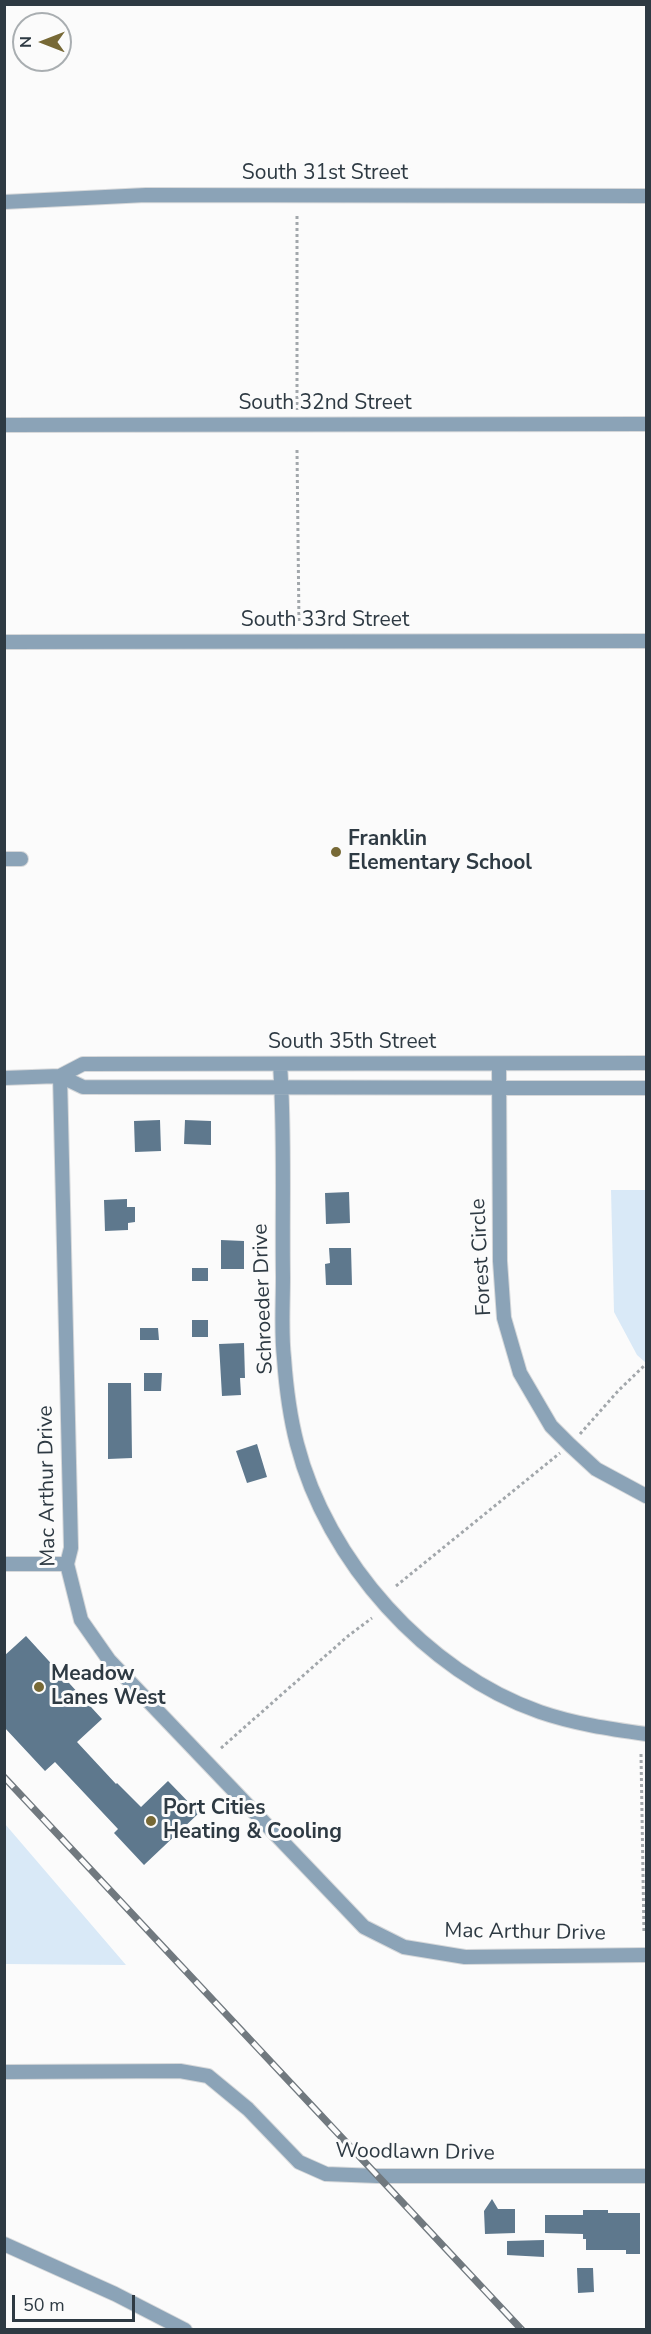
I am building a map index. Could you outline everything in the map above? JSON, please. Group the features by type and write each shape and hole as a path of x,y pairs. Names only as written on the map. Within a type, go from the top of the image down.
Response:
{"street":[{"name":"South 31st Street","path":"4,202 146,195 646,196"},
{"name":"South 32nd Street","path":"4,425 646,424"},
{"name":"South 33rd Street","path":"4,642 646,641"},
{"path":"4,859 21,859"},
{"name":"South 35th Street","path":"4,1078 60,1076 83,1064 646,1064"},
{"name":"Schroeder Drive","path":"280,1064 284,1357 297,1443 316,1499 343,1550 383,1603 427,1646 482,1685 540,1711 603,1729 646,1734"},
{"name":"Forest Circle","path":"499,1064 500,1261 504,1318 520,1373 551,1426 570,1445 596,1469 646,1496"},
{"name":"South 35th Street","path":"60,1076 83,1087 646,1088"},
{"name":"Mac Arthur Drive","path":"60,1076 71,1548 67,1564 81,1620 109,1660 364,1927 404,1947 465,1957 646,1955"},
{"path":"4,1564 67,1564"},
{"name":"Woodlawn Drive","path":"4,2072 180,2071 208,2076 248,2109 299,2162 326,2174 646,2176"},
{"path":"4,2244 115,2294 185,2330"}],"path":[{"path":"297,216 297,410"},
{"path":"297,450 299,624"},
{"path":"396,1586 570,1445 646,1364"},
{"path":"220,1748 348,1636 372,1618"},
{"path":"641,1754 644,1934"}],"shaded area":[{"path":"611,1190 646,1190 646,1363 637,1355 614,1312"},
{"path":"5,1824 126,1965 5,1964"}],"building":[{"path":"160,1120 161,1151 135,1152 134,1121"},
{"path":"185,1120 211,1121 211,1145 184,1144"},
{"path":"349,1192 350,1223 326,1224 325,1193"},
{"path":"127,1199 127,1207 135,1207 135,1222 128,1223 128,1230 105,1231 104,1200"},
{"path":"221,1240 244,1241 244,1269 221,1269"},
{"path":"329,1248 351,1248 352,1285 326,1285 325,1264 330,1263"},
{"path":"192,1268 208,1268 208,1281 192,1281"},
{"path":"192,1320 208,1320 208,1337 192,1337"},
{"path":"140,1328 158,1328 159,1340 140,1340"},
{"path":"244,1343 245,1378 240,1378 241,1395 222,1396 219,1344"},
{"path":"144,1373 162,1373 161,1391 144,1391"},
{"path":"108,1383 131,1383 132,1458 108,1459"},
{"path":"257,1444 267,1477 247,1483 236,1451"},
{"path":"26,1636 102,1719 77,1742 116,1784 141,1807 168,1781 199,1813 144,1865 114,1833 118,1829 55,1762 45,1771 4,1727 4,1656"},
{"path":"492,2199 498,2209 515,2209 515,2233 485,2234 484,2211"},
{"path":"583,2210 640,2213 640,2254 626,2254 626,2250 586,2250 586,2239 583,2239 583,2234 545,2233 545,2215 583,2215"},
{"path":"544,2240 544,2257 507,2255 507,2241"},
{"path":"577,2268 593,2268 594,2292 578,2293"}],"railway":[{"path":"4,1777 522,2330"}],"place":[{"name":"Franklin Elementary School","path":"336,852"},
{"name":"Meadow Lanes West","path":"39,1687"},
{"name":"Port Cities Heating & Cooling","path":"151,1821"}]}
